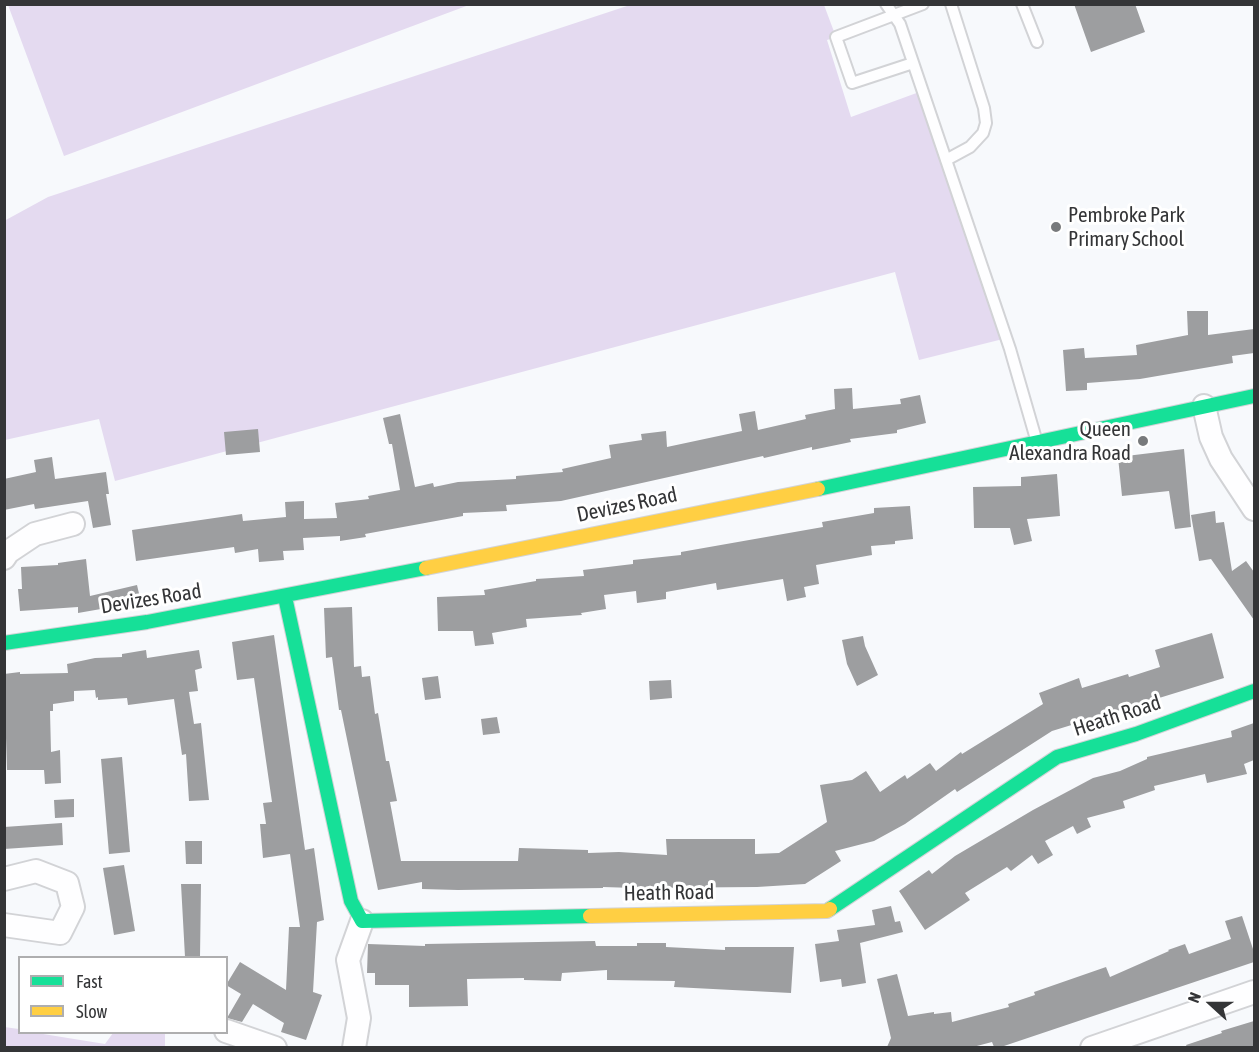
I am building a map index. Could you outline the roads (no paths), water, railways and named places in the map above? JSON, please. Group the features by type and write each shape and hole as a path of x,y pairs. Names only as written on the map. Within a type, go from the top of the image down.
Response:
{"street":[{"name":"Devizes Road","path":"5,642 147,622 285,597 1254,396"},
{"path":"1204,406 1212,437 1221,459 1254,510"},
{"path":"4,558 8,552 35,534 73,524"},
{"path":"285,597 351,901 362,921 348,960 359,1018 354,1047"},
{"name":"Heath Road","path":"362,921 827,911 1057,757 1136,734 1254,691"},
{"path":"4,879 36,871 68,883 73,907 60,933 4,926"},
{"path":"1092,1047 1254,992"},
{"path":"228,1032 275,1047"}],"lane":[{"path":"886,4 900,24 1010,349 1037,442"},
{"path":"913,63 854,83 850,81 836,37 923,4"},
{"path":"946,160 970,147 983,133 986,123 984,108 951,4"},
{"path":"1022,4 1037,42"}],"place":[{"name":"Pembroke Park Primary School","path":"1056,227"},
{"name":"Queen Alexandra Road","path":"1143,441"}]}
